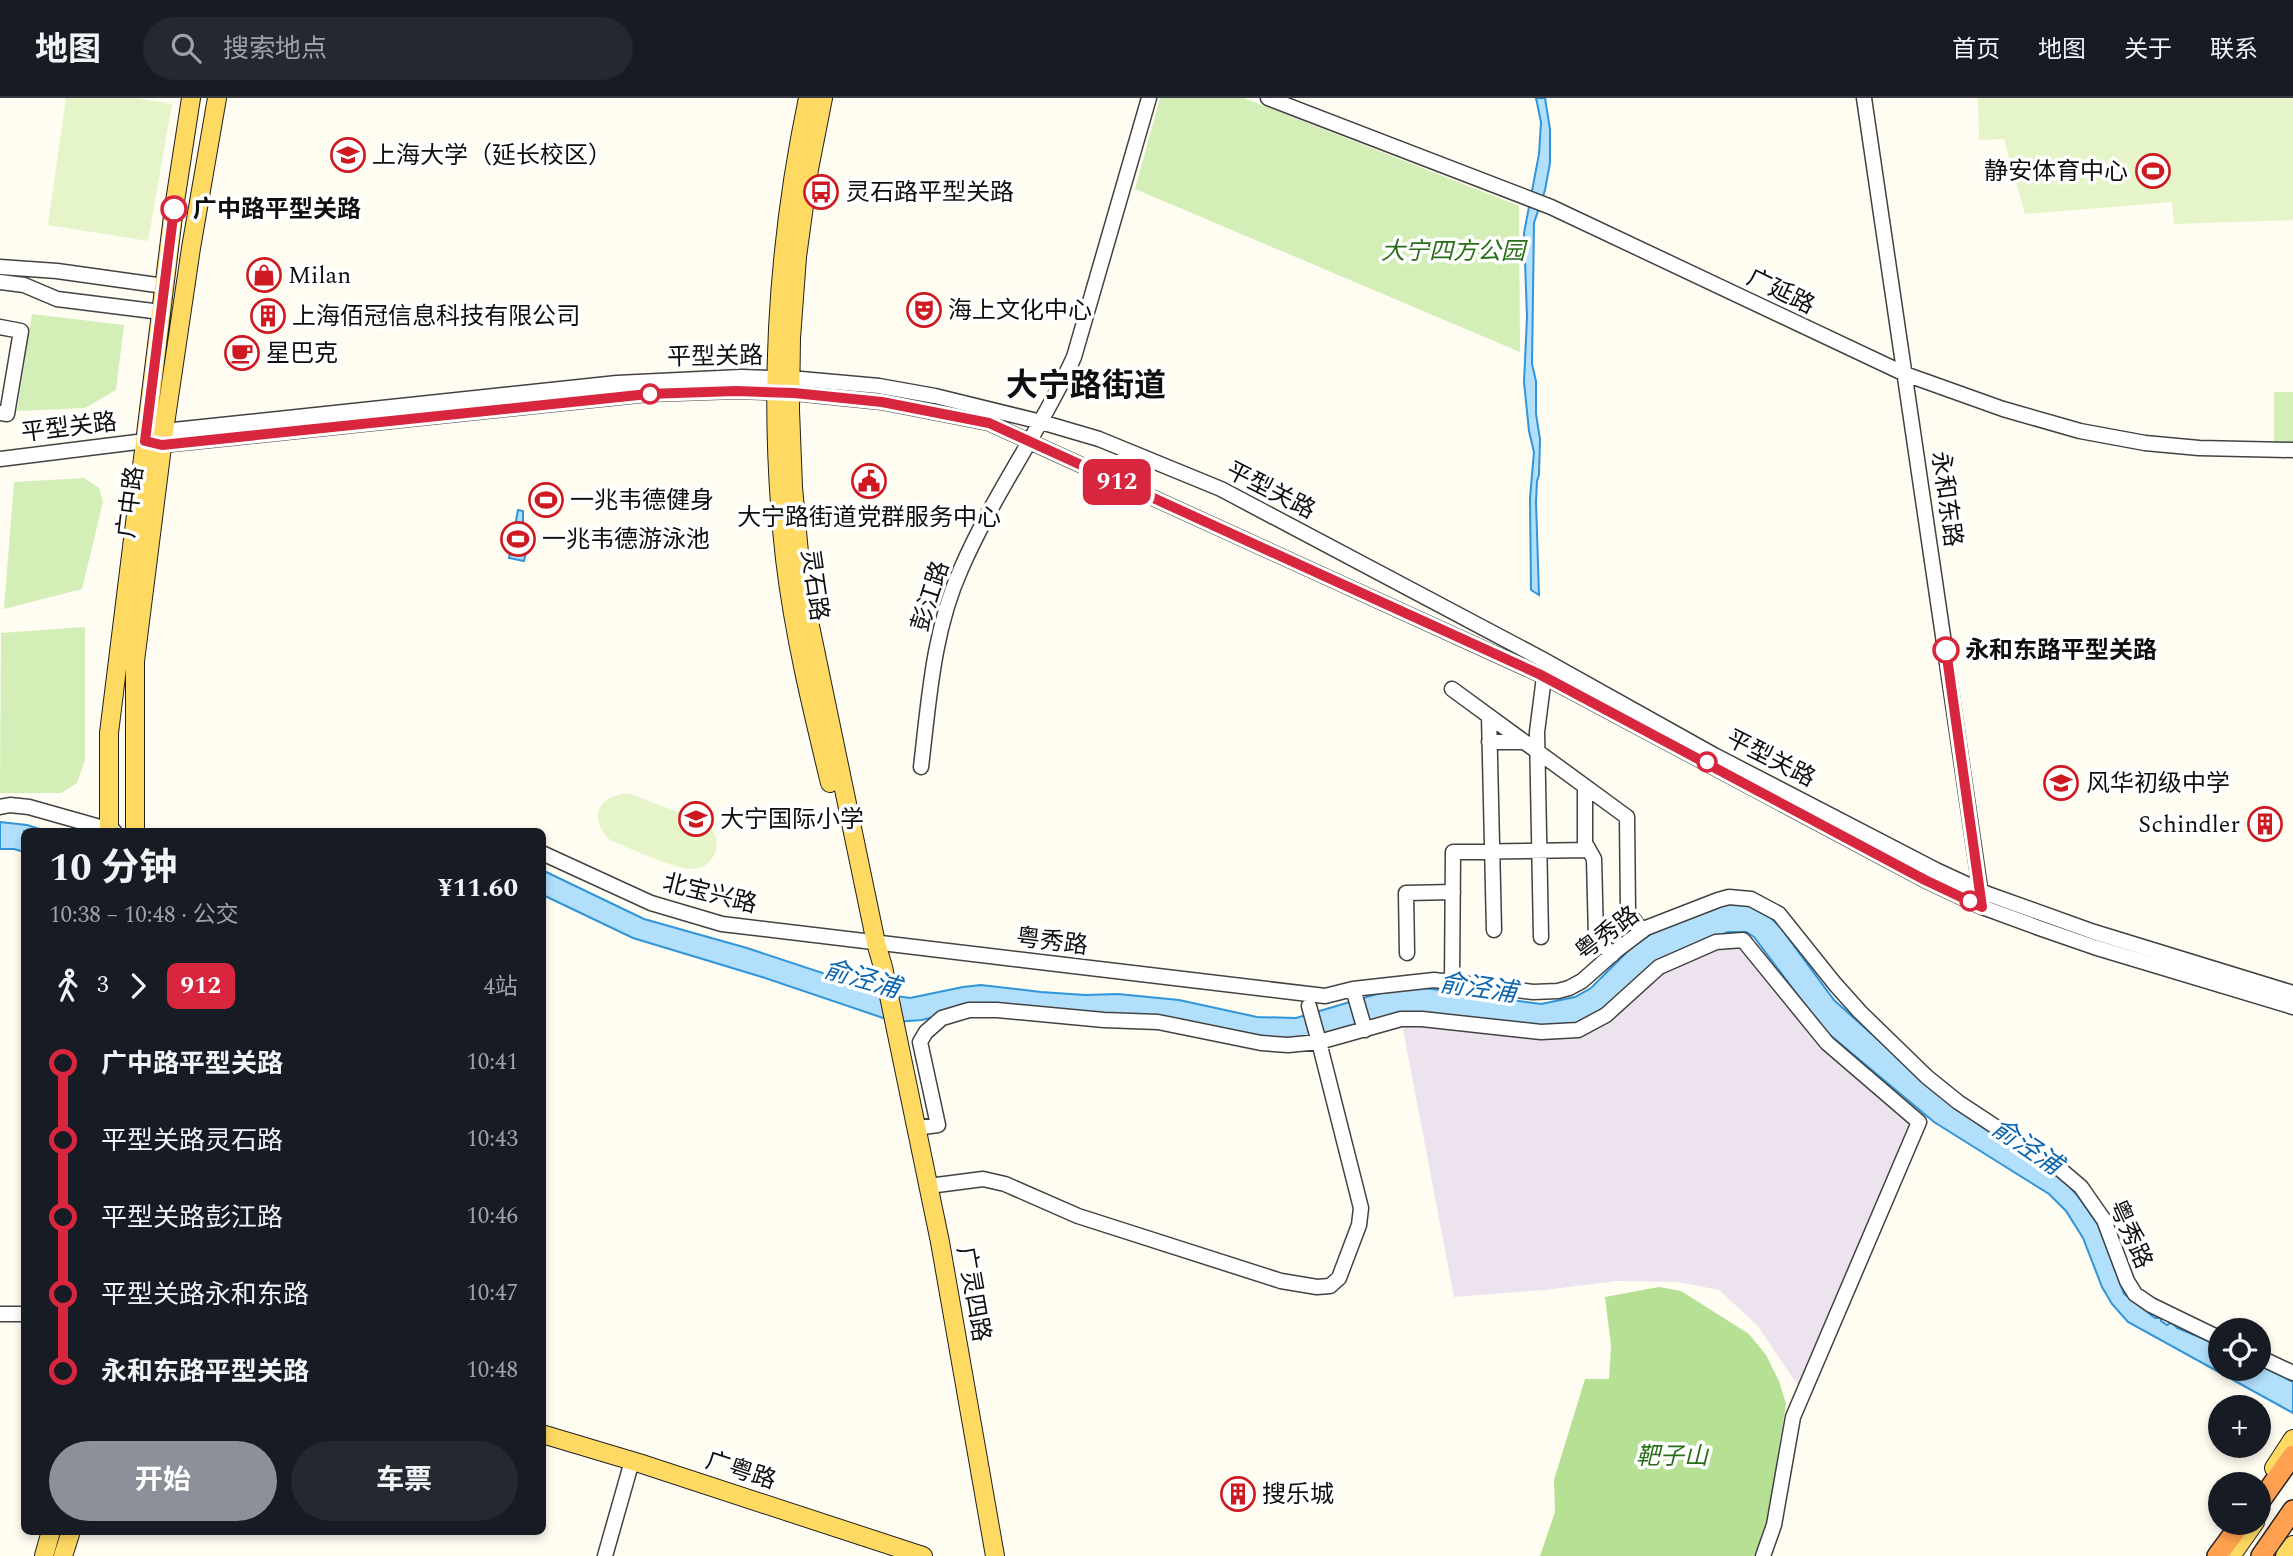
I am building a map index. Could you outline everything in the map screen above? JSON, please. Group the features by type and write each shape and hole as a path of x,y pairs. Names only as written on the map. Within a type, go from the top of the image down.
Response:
{"highway":[{"path":"2271,1484 2293,1454"},
{"path":"2261,1556 2293,1510"},
{"path":"2273,1556 2293,1529"},
{"path":"2217,1556 2234,1535"},
{"path":"2222,1556 2236,1535"}],"main road":[{"name":"广中路","path":"135,828 135,661 157,439 161,312 191,98"},
{"name":"广中路","path":"111,828 109,733 217,98"},
{"name":"灵石路","path":"808,98 794,175 776,334 799,553 809,621 876,943 900,1042"},
{"name":"灵石路","path":"783,385 797,257 822,98"},
{"name":"广灵四路","path":"900,1042 929,1186 995,1556"},
{"name":"广粤路","path":"546,1435 923,1556"},
{"path":"2271,1472 2293,1439"},
{"path":"2271,1499 2293,1468"},
{"path":"2252,1556 2293,1497"},
{"path":"44,1556 50,1535"},
{"path":"64,1556 70,1535"},
{"path":"2209,1556 2224,1535"},
{"path":"2231,1556 2246,1535"},
{"path":"2285,1556 2293,1545"}],"street":[{"name":"彭江路","path":"921,767 933,660 960,569 1028,441 1061,386 1078,347 1149,98"},
{"name":"广延路","path":"1268,98 1551,207 1905,374 2003,409 2080,431 2145,443 2185,447 2293,450"},
{"name":"永和东路","path":"1864,98 1982,907"},
{"path":"0,267 57,271 164,286"},
{"path":"0,282 24,285 57,299 161,312"},
{"path":"0,327 21,331 7,414 0,413"},
{"name":"平型关路","path":"783,385 989,423 1544,677 1925,880 1982,907 2094,947 2293,1007"},
{"name":"平型关路","path":"0,459 157,439 648,394 783,385 879,386 936,396 1099,439 1221,489 1714,755 1981,891 2094,932 2293,993"},
{"path":"1541,937 1539,849 1531,747 1536,732 1544,677"},
{"path":"1452,690 1627,817 1628,912 1642,931"},
{"path":"1489,716 1494,930"},
{"path":"1489,742 1531,747"},
{"path":"1585,787 1585,843 1594,859 1595,937 1612,955"},
{"path":"0,807 29,807 101,828"},
{"path":"1452,982 1453,852 1589,850"},
{"name":"北宝兴路","path":"546,855 627,893 698,918 747,928 876,943"},
{"path":"1407,953 1406,892 1453,892"},
{"name":"粤秀路","path":"876,943 1325,996 1353,989 1434,980 1533,992 1558,991 1569,989 1582,981 1642,931 1665,920 1729,897 1751,899 1780,914 1835,984 1918,1069 1958,1102 2061,1170 2081,1187 2104,1220 2127,1281 2135,1294 2151,1305 2208,1333"},
{"path":"1598,940 1628,912"},
{"path":"916,1128 938,1125 920,1042 926,1031 942,1018 969,1010 1158,1022 1288,1045 1318,1041 1401,1019 1542,1032 1578,1030 1606,1015 1659,967 1716,942 1743,940 1827,1042 1919,1122 1793,1417 1774,1525 1763,1556"},
{"path":"1353,989 1365,1030"},
{"path":"929,1186 983,1179 1005,1184 1078,1216 1281,1281 1317,1287 1329,1286 1339,1278 1359,1225 1361,1208 1309,1006"},
{"path":"0,1314 21,1314"},
{"path":"2271,1363 2293,1373"},
{"path":"605,1556 632,1461"}],"shaded area":[{"path":"1743,940 1827,1043 1919,1122 1803,1393 1757,1325 1719,1290 1678,1282 1616,1281 1454,1297 1401,1019 1541,1032 1659,967"}],"green space":[{"path":"66,98 136,98 172,104 148,241 48,225"},
{"name":"大宁四方公园","path":"1160,98 1244,98 1519,206 1520,352 1135,189"},
{"name":"静安体育中心","path":"1978,98 2293,98 2293,220 2174,224 2172,202 2025,214 2004,139 1979,140"},
{"path":"32,314 124,325 116,390 85,408 17,411"},
{"path":"2274,392 2293,392 2293,442 2274,442"},
{"path":"84,478 99,488 103,502 82,589 4,609 14,482"},
{"path":"85,627 85,760 77,783 61,793 0,793 1,633"},
{"path":"628,793 704,822 713,831 717,841 715,854 710,861 700,868 675,866 610,840 599,824 599,809 609,799"},
{"name":"靶子山","path":"1659,1287 1681,1291 1749,1334 1766,1355 1779,1381 1786,1404 1767,1522 1754,1556 1540,1556 1555,1512 1554,1480 1585,1379 1609,1379 1611,1345 1605,1297"}],"water":[{"path":"1536,98 1545,98 1550,129 1550,163 1545,190 1534,223 1532,364 1536,381 1536,414 1540,439 1536,502 1539,595 1531,590 1530,498 1534,452 1524,382 1527,317 1524,233 1539,154 1541,122"},
{"path":"518,510 523,511 523,522 529,538 524,561 509,558"},
{"path":"0,822 36,828 21,828 21,851 0,849"},
{"path":"546,872 644,919 747,948 889,995 910,998 981,985 1041,992 1118,994 1179,1000 1257,1017 1296,1018 1397,988 1417,987 1541,1004 1575,997 1591,988 1631,948 1654,932 1720,905 1754,907 1768,915 1780,927 1834,1000 1946,1101 2019,1153 2061,1177 2098,1225 2124,1294 2155,1318 2161,1318 2167,1325 2172,1322 2177,1328 2208,1341 2208,1366 2128,1322 2112,1304 2102,1287 2083,1238 2066,1211 2049,1194 1934,1122 1824,1030 1754,937 1746,932 1728,932 1659,962 1603,1011 1580,1024 1560,1028 1404,1013 1298,1041 1280,1042 1225,1031 959,1010 922,1020 895,1022 762,977 633,938 546,896"},
{"path":"2271,1371 2293,1382 2293,1413 2271,1401 2271,1395 2260,1395 2235,1381 2271,1381"}],"bus line":[{"name":"912","path":"174,209 145,441 162,445 648,394 736,391 794,393 882,402 989,423 1539,674 1925,880 1982,907 1946,650"}],"place":[{"name":"上海大学（延长校区）","path":"348,155"},
{"name":"静安体育中心","path":"2153,171"},
{"name":"灵石路平型关路","path":"821,192"},
{"name":"广中路平型关路","path":"174,209"},
{"name":"Milan","path":"264,275"},
{"name":"海上文化中心","path":"924,310"},
{"name":"上海佰冠信息科技有限公司","path":"268,316"},
{"name":"星巴克","path":"242,353"},
{"name":"大宁路街道党群服务中心","path":"869,481"},
{"name":"一兆韦德健身","path":"546,500"},
{"name":"一兆韦德游泳池","path":"518,539"},
{"name":"永和东路平型关路","path":"1946,650"},
{"name":"风华初级中学","path":"2061,783"},
{"name":"大宁国际小学","path":"696,819"},
{"name":"Schindler","path":"2265,824"},
{"name":"搜乐城","path":"1238,1494"}],"district":[{"name":"大宁路街道","path":"1086,385"}],"water label":[{"name":"俞泾浦","path":"862,978"},
{"name":"俞泾浦","path":"1478,987"},
{"name":"俞泾浦","path":"2027,1146"}]}
